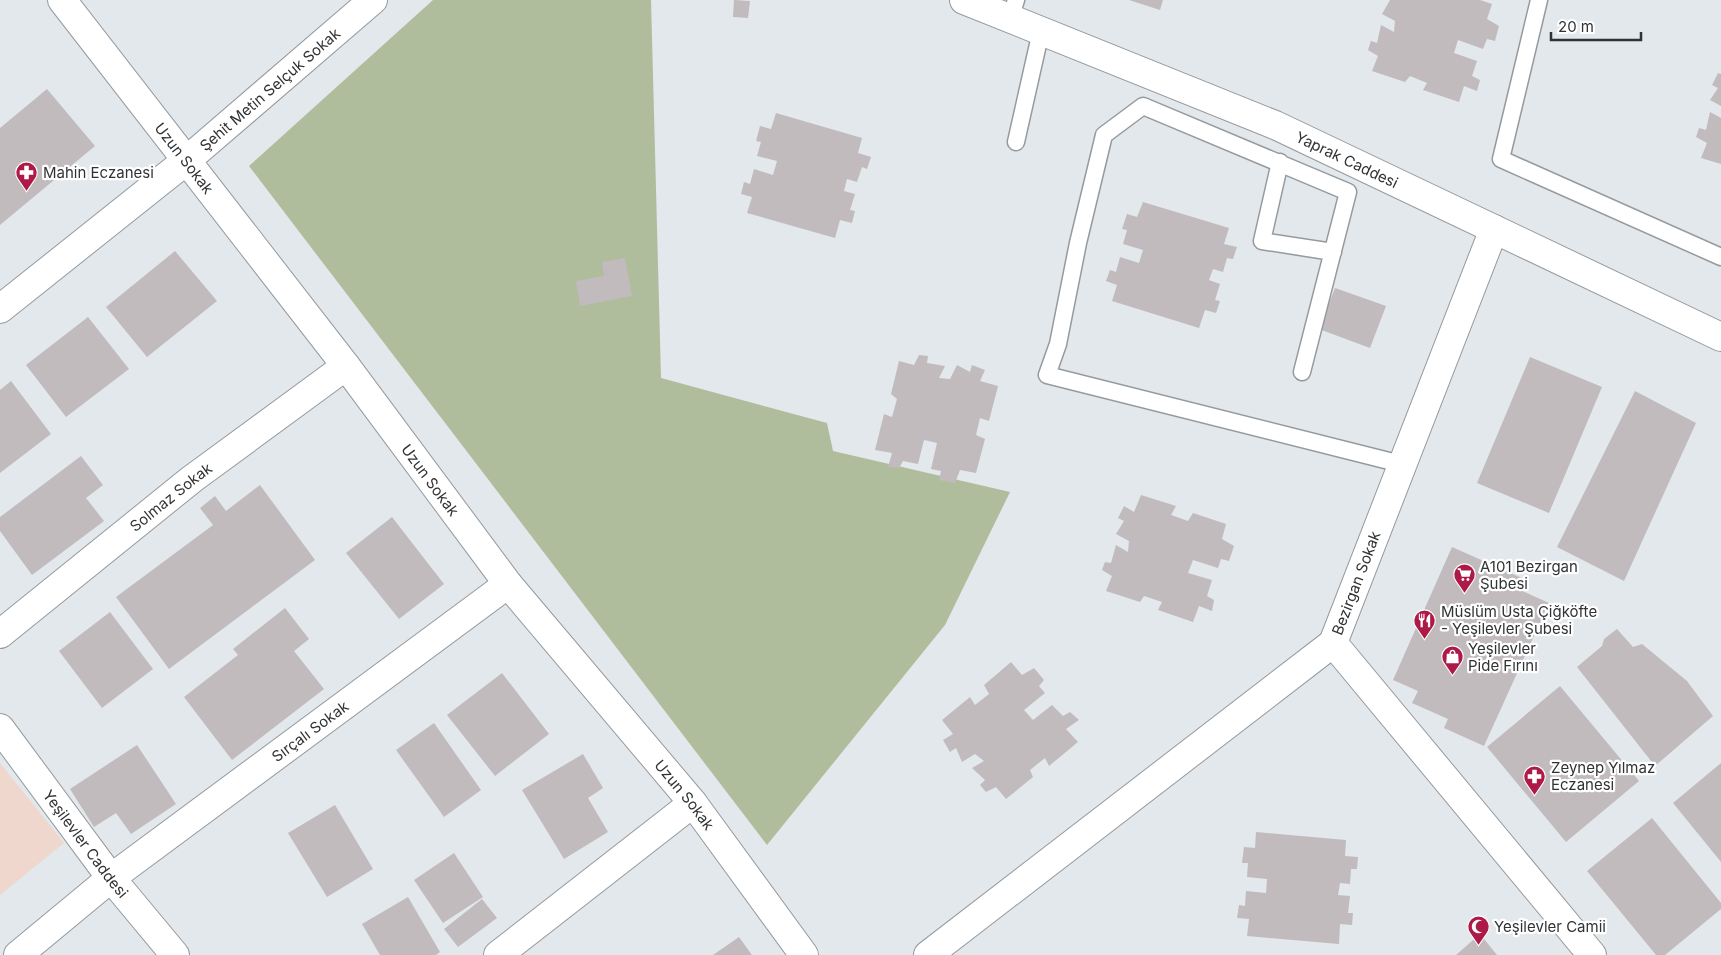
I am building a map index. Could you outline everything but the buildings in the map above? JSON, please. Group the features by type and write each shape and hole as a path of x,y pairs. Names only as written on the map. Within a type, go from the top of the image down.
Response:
{"street":[{"name":"Uzun Sokak","path":"62,0 346,366 508,584 693,802 804,955"},
{"name":"Şehit Metin Selçuk Sokak","path":"0,309 187,160 373,0"},
{"name":"Yaprak Caddesi","path":"964,0 1013,10 1041,31 1275,125 1721,337"},
{"name":"Bezirgan Sokak","path":"1494,228 1333,643 1592,955"},
{"name":"Solmaz Sokak","path":"0,634 192,479 346,366"},
{"name":"Sırçalı Sokak","path":"18,955 111,878 508,584"},
{"path":"928,955 1333,643"},
{"name":"Yeşilevler Caddesi","path":"0,728 111,878 175,955"},
{"path":"498,955 693,802"}],"lane":[{"path":"1538,0 1500,159 1721,257"},
{"path":"1016,142 1041,31"},
{"path":"1302,372 1348,192 1143,106 1104,135 1058,344 1047,374 1401,464"},
{"path":"1280,162 1262,241 1333,252"}],"shaded area":[{"path":"0,763 64,843 0,895"}],"green space":[{"path":"433,0 651,0 661,378 827,423 833,451 1010,492 945,625 767,845 249,166"}],"place":[{"name":"Mahin Eczanesi","path":"27,191"},
{"name":"A101 Bezirgan Şubesi","path":"1464,594"},
{"name":"Müslüm Usta Çiğköfte - Yeşilevler Şubesi","path":"1425,639"},
{"name":"Yeşilevler Pide Fırını","path":"1452,676"},
{"name":"Zeynep Yılmaz Eczanesi","path":"1535,795"},
{"name":"Yeşilevler Camii","path":"1478,945"}]}
